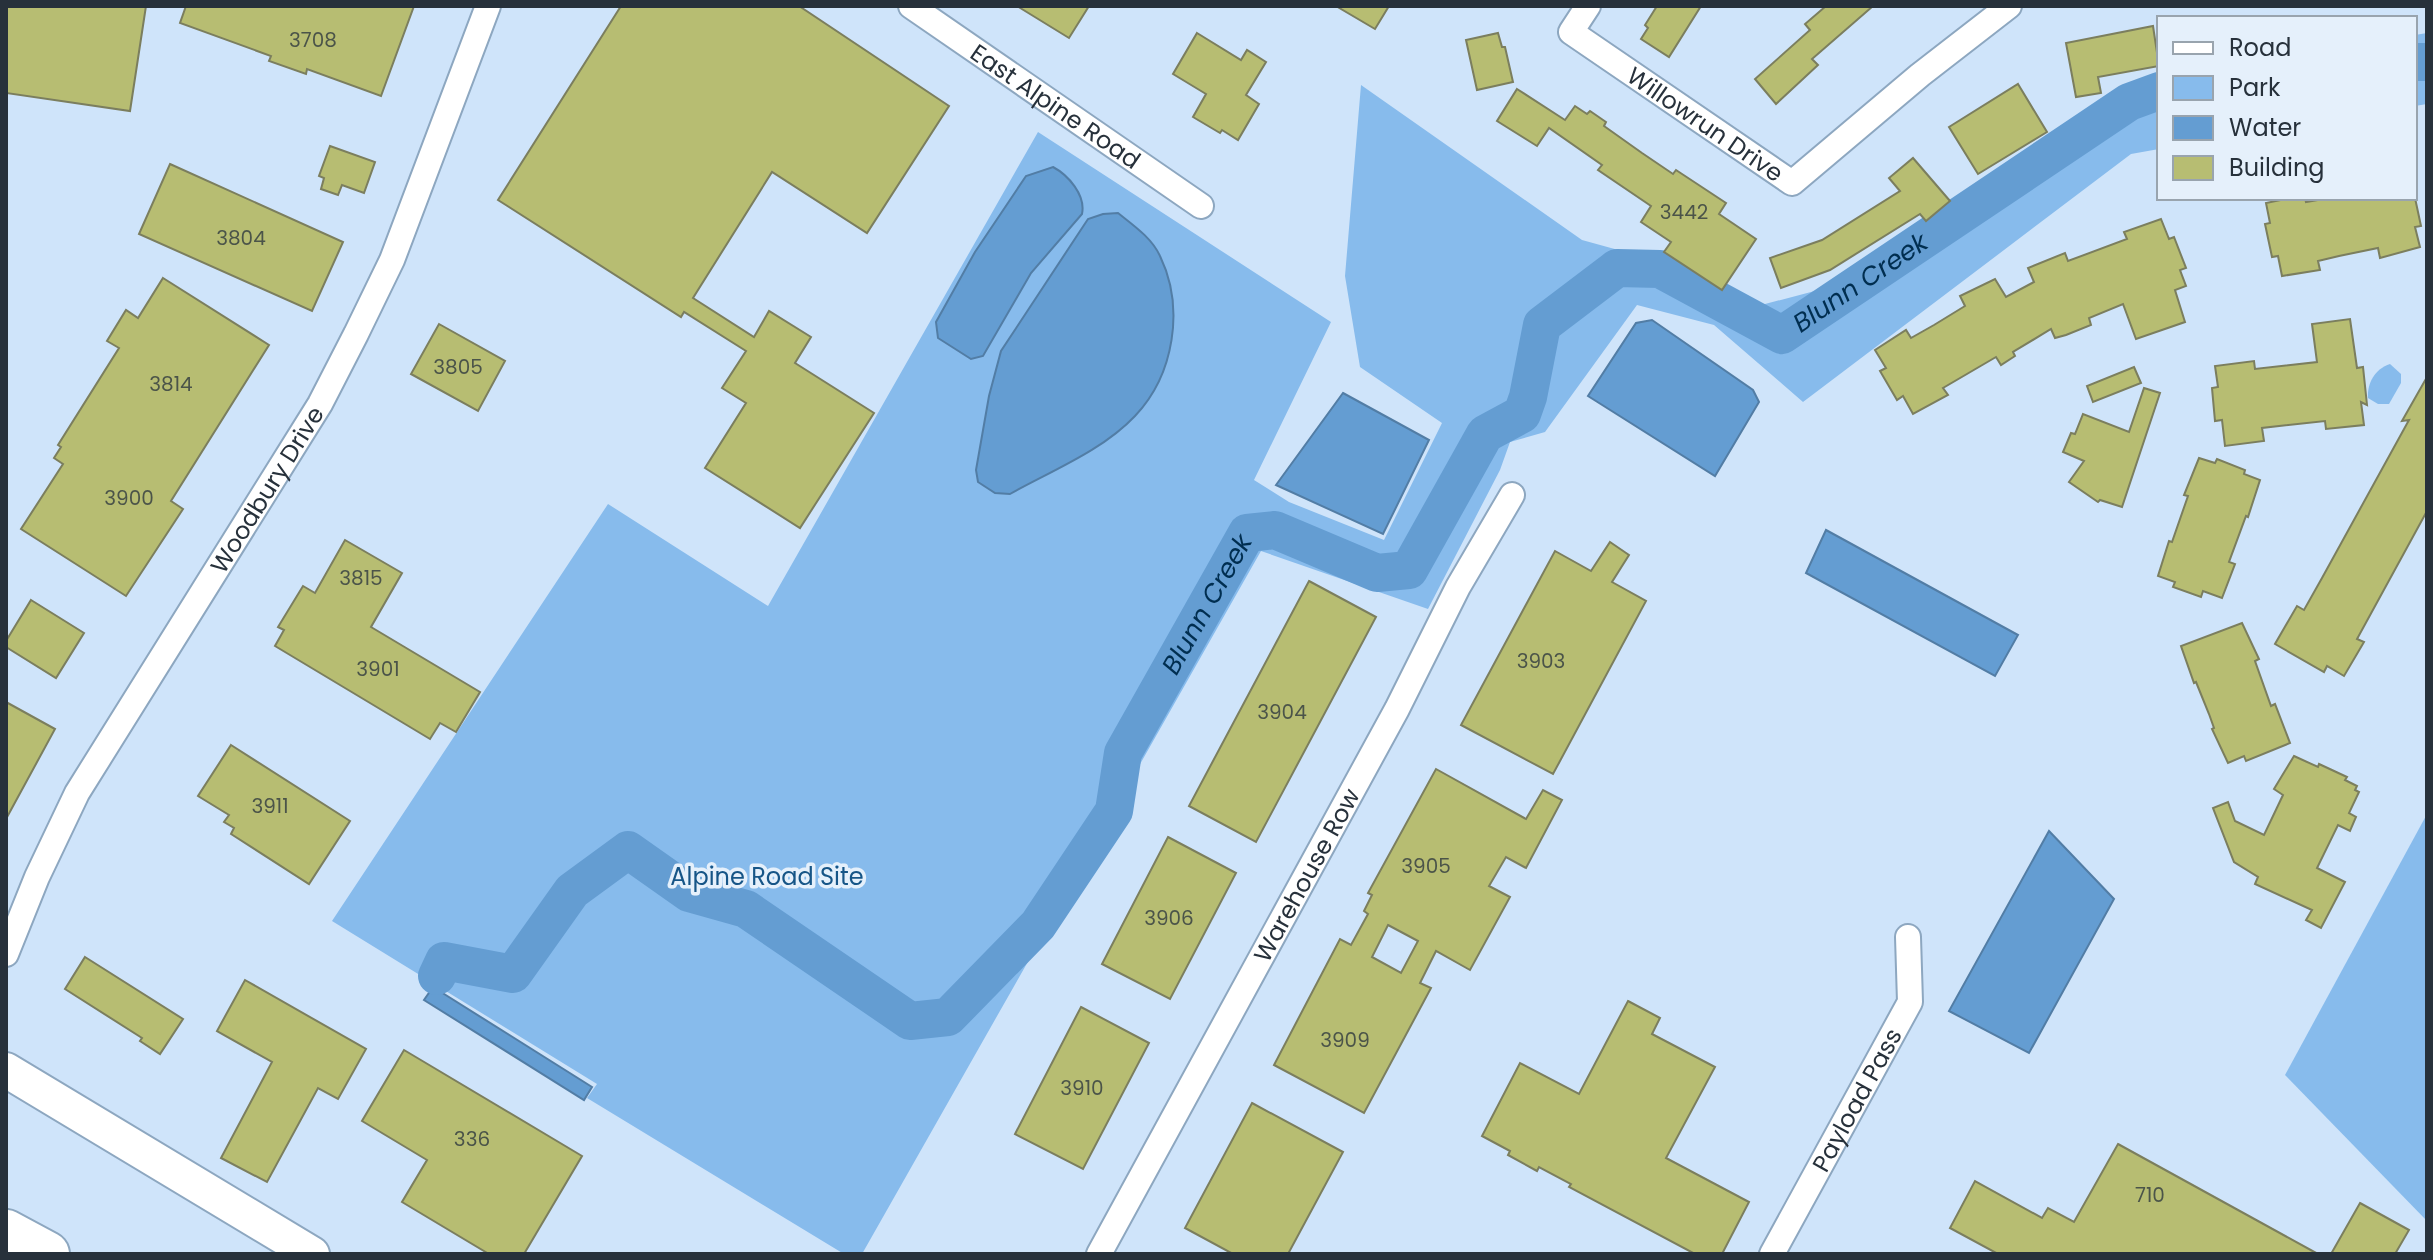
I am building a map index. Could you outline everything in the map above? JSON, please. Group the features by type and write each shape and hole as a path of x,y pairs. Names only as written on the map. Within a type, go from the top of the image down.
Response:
{"highway":[{"path":"6,1232 47,1254"}],"main road":[{"path":"6,1070 312,1254"}],"street":[{"name":"Woodbury Drive","path":"6,954 37,877 77,793 320,404 356,334 392,260 488,6"},
{"name":"Willowrun Drive","path":"1588,6 1571,32 1792,183 1920,75 2009,6"},
{"name":"East Alpine Road","path":"918,8 1201,206"},
{"name":"Warehouse Row","path":"1099,1254 1397,709 1458,587 1512,495"},
{"name":"Payload Pass","path":"1772,1254 1910,1002 1908,937"}],"green space":[{"path":"2427,33 2427,104 2417,106 2417,35"},
{"name":"Alpine Road Site","path":"1361,85 1582,240 1669,264 1750,308 1826,288 2111,104 2157,85 2157,149 2131,154 1803,402 1714,325 1637,305 1545,432 1510,442 1500,470 1428,609 1261,551 862,1254 844,1254 587,1098 597,1084 332,921 608,504 768,606 1038,132 1331,322 1254,480 1289,502 1384,540 1442,423 1360,367 1345,276"},
{"path":"2390,364 2401,374 2401,383 2389,404 2378,404 2368,398 2369,387 2376,373"},
{"path":"2427,814 2427,1221 2285,1075"}],"water":[{"path":"1053,167 1075,186 1083,207 1082,214 1031,273 983,356 971,359 938,338 936,322 975,252 1026,176"},
{"path":"1118,213 1152,243 1168,276 1172,297 1172,340 1159,381 1135,416 1107,440 1010,494 995,493 978,482 976,470 989,396 1001,351 1088,219"},
{"path":"1652,320 1753,390 1759,402 1715,476 1588,396 1636,323"},
{"path":"1343,393 1429,440 1383,534 1276,485"},
{"path":"1826,530 2018,635 1995,676 1806,573"},
{"path":"2049,831 2114,899 2029,1053 1949,1011"},
{"path":"433,987 592,1087 584,1100 424,1000"}],"building":[{"path":"6,6 146,6 130,111 6,93"},
{"path":"186,6 414,6 381,96 307,69 306,74 269,61 271,56 180,23"},
{"path":"621,6 799,6 949,106 867,233 772,172 693,298 754,337 769,311 811,337 795,363 874,413 800,528 705,468 746,403 722,388 746,351 684,312 681,317 498,200"},
{"path":"1017,6 1089,6 1069,38"},
{"path":"1336,6 1389,6 1375,29"},
{"path":"1657,6 1701,6 1669,57 1641,39 1648,28 1645,25"},
{"path":"1826,6 1873,6 1812,59 1818,65 1776,104 1755,79 1810,30 1805,24"},
{"path":"2153,26 2157,66 2098,77 2101,93 2076,97 2066,43"},
{"path":"1197,33 1241,60 1247,50 1266,62 1246,95 1259,104 1238,140 1193,117 1206,94 1173,74"},
{"path":"1498,33 1502,47 1505,47 1513,82 1477,90 1466,40"},
{"path":"2018,84 2047,132 1978,174 1949,127"},
{"path":"1517,89 1565,120 1575,106 1587,114 1590,111 1606,122 1604,126 1673,174 1676,170 1726,203 1719,214 1756,239 1722,290 1664,252 1671,242 1641,222 1651,206 1598,170 1602,165 1549,128 1537,146 1497,121"},
{"path":"330,146 375,162 364,193 342,185 338,195 321,189 324,178 319,176"},
{"path":"1913,158 1950,201 1926,221 1920,214 1830,270 1781,288 1770,258 1822,240 1900,191 1889,178"},
{"path":"170,164 343,242 312,311 139,234"},
{"path":"2280,200 2415,200 2421,226 2415,227 2420,247 2380,258 2378,248 2339,256 2318,261 2320,270 2282,276 2278,256 2272,257 2265,224 2270,223 2266,203"},
{"path":"2161,219 2169,239 2174,237 2186,268 2180,270 2186,286 2175,290 2185,322 2136,339 2123,304 2089,318 2091,325 2066,335 2055,338 2051,329 2013,352 2015,356 2001,365 1996,357 1943,388 1948,395 1913,414 1903,396 1897,400 1880,371 1886,368 1875,350 1906,330 1911,338 1934,325 1965,306 1960,296 1995,279 2006,297 2034,282 2028,268 2065,253 2068,261 2127,239 2124,232"},
{"path":"163,278 269,345 171,501 183,509 126,596 21,529 63,464 54,458 61,447 58,445 119,348 107,341 126,310 138,318"},
{"path":"2350,319 2357,368 2363,367 2367,405 2361,402 2364,425 2326,429 2325,421 2262,428 2264,441 2225,446 2222,420 2215,421 2212,388 2218,387 2215,366 2254,361 2255,369 2317,362 2312,324"},
{"path":"439,324 505,361 478,411 411,374"},
{"path":"2134,367 2141,383 2093,402 2087,386"},
{"path":"2427,377 2427,511 2357,639 2364,642 2344,676 2327,666 2324,672 2275,644 2297,606 2304,610 2409,420 2402,421"},
{"path":"2144,388 2160,393 2122,507 2098,502 2069,482 2084,461 2063,452 2083,414 2129,432"},
{"path":"2199,458 2215,463 2217,459 2245,470 2244,474 2260,480 2229,562 2235,564 2222,598 2203,591 2201,597 2173,587 2175,582 2158,576"},
{"path":"345,540 402,573 371,627 480,692 456,732 440,723 430,739 275,646 284,630 278,627 303,586 315,593"},
{"path":"1610,542 1629,555 1612,582 1646,601 1553,774 1461,725 1555,551 1591,571"},
{"path":"1309,581 1376,617 1256,842 1189,806"},
{"path":"31,600 84,633 56,678 6,647 6,641"},
{"path":"2242,623 2259,659 2255,661 2271,706 2275,704 2290,743 2246,761 2244,756 2228,763 2181,646"},
{"path":"6,702 55,729 6,819"},
{"path":"231,745 350,821 309,884 231,834 234,828 224,822 229,815 198,796"},
{"path":"2294,756 2347,777 2345,780 2357,786 2355,790 2359,792 2349,813 2356,817 2350,831 2338,825 2317,868 2345,882 2321,928 2306,920 2312,910 2255,884 2258,877 2234,862 2213,808 2228,802 2235,821 2264,835 2283,795 2274,789"},
{"path":"1436,769 1526,819 1543,790 1562,800 1526,868 1506,857 1489,886 1510,897 1470,970 1436,951 1420,983 1431,988 1364,1113 1274,1065 1340,939 1351,945 1368,914 1364,911 1372,895 1368,893","holes":["1388,925 1418,941 1401,973 1372,957"]},
{"path":"1168,837 1236,873 1170,999 1102,964"},
{"path":"85,957 183,1019 160,1054 140,1041 142,1038 65,989"},
{"path":"245,980 366,1049 338,1099 318,1088 267,1182 221,1158 272,1062 217,1031"},
{"path":"1628,1001 1660,1018 1652,1034 1715,1067 1666,1158 1749,1202 1722,1254 1695,1254 1569,1187 1571,1184 1539,1167 1537,1171 1508,1155 1510,1151 1482,1136 1520,1063 1579,1094"},
{"path":"1081,1007 1149,1043 1083,1169 1015,1134"},
{"path":"404,1050 582,1156 524,1254 489,1254 402,1202 427,1160 362,1121"},
{"path":"1252,1103 1343,1152 1288,1254 1233,1254 1185,1228"},
{"path":"2118,1144 2318,1254 1998,1254 1950,1228 1975,1181 2042,1218 2048,1208 2074,1222"},
{"path":"2360,1203 2409,1230 2395,1254 2331,1254"}],"waterway":[{"name":"Blunn Creek","path":"2417,62 2427,62"},
{"name":"Blunn Creek","path":"437,976 444,961 513,974 572,891 628,850 689,893 746,909 910,1021 948,1017 1038,925 1114,811 1123,753 1247,533 1275,530 1377,573 1409,570 1485,434 1522,414 1542,325 1617,268 1660,269 1782,335 2129,102 2157,92"}]}
